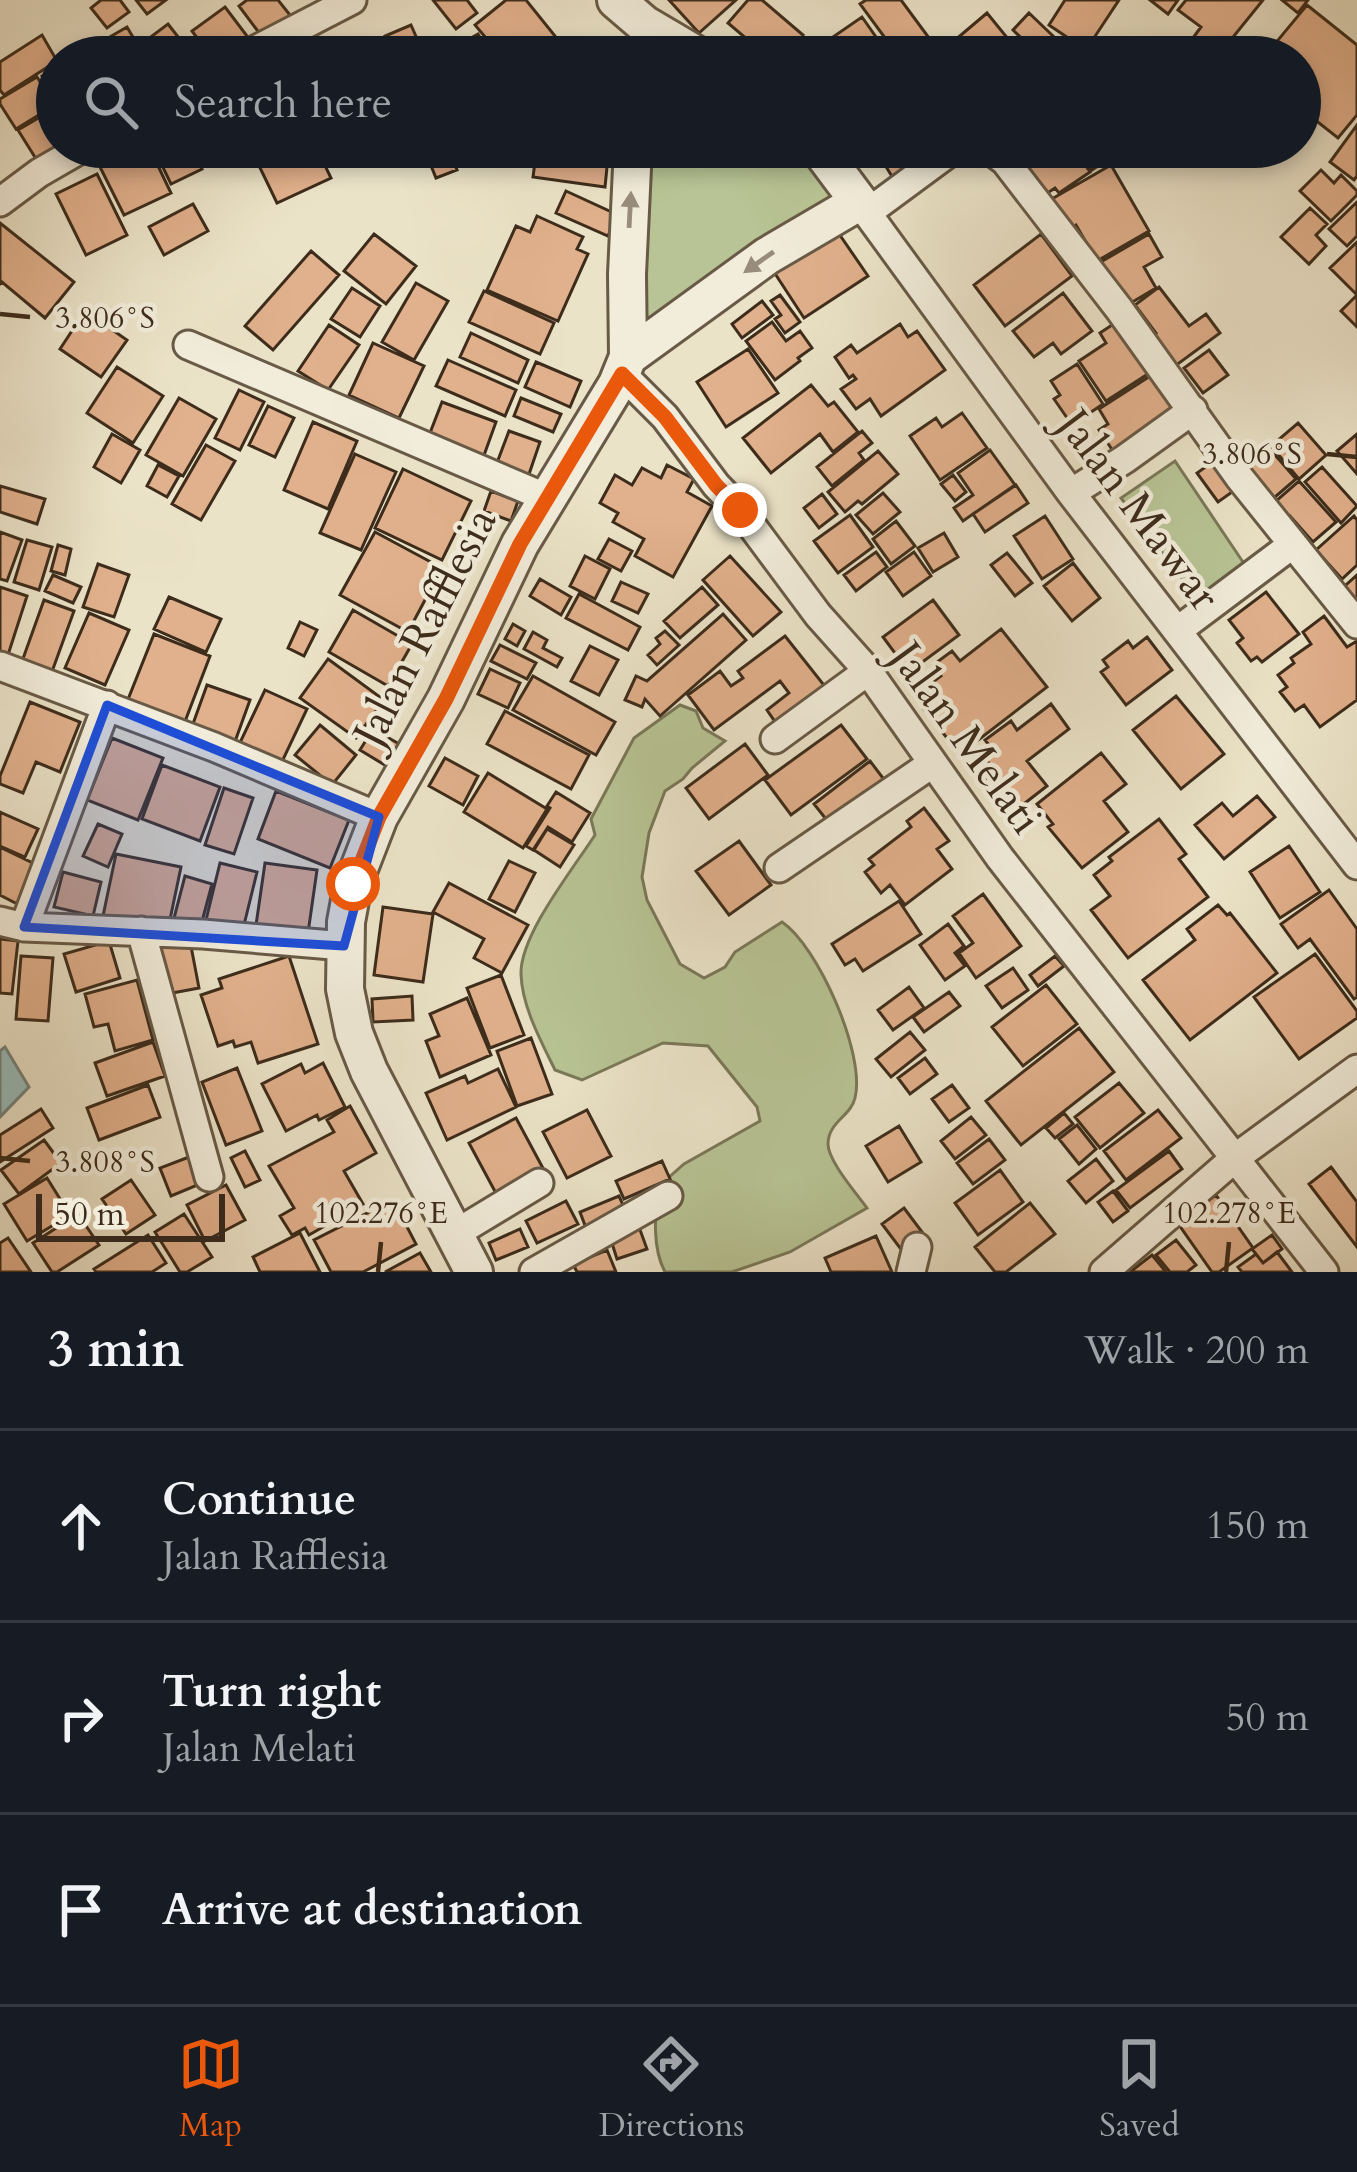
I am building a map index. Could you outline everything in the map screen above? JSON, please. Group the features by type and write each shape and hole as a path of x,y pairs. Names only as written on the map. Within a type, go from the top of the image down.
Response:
{"street":[{"path":"283,36 352,0"},
{"path":"616,0 639,36"},
{"path":"0,202 47,168"},
{"path":"625,365 632,168"},
{"path":"834,168 863,207 924,168"},
{"path":"1010,168 1240,477 1357,624"},
{"name":"Jalan Rafflesia","path":"474,1272 369,1071 354,1033 345,989 344,946 353,884 379,817 446,699 520,544 625,365 767,256 863,207"},
{"name":"Jalan Mawar","path":"863,207 1071,493 1357,865"},
{"path":"188,345 548,498"},
{"name":"Jalan Melati","path":"625,365 818,615 868,671 1000,858 1324,1272"},
{"path":"1071,493 1193,410"},
{"path":"1177,631 1294,544"},
{"path":"0,666 379,817"},
{"path":"775,739 868,671"},
{"path":"107,705 12,924 344,946"},
{"path":"779,868 933,763"},
{"path":"141,931 209,1177"},
{"path":"1104,1272 1235,1158 1357,1069"},
{"path":"453,1235 539,1183"},
{"path":"534,1272 668,1196"}],"highlighted area":[{"path":"107,705 379,817 344,946 24,927"}],"green space":[{"path":"644,168 818,168 859,202 628,365"},
{"path":"1175,461 1245,565 1197,599 1121,498"},
{"path":"680,705 696,711 703,728 725,741 665,791 649,833 642,877 647,900 680,964 704,978 782,922 824,977 846,1030 856,1079 853,1104 832,1130 828,1144 838,1168 867,1208 790,1252 732,1272 665,1272 656,1242 658,1187 684,1164 760,1121 757,1107 708,1046 663,1043 582,1080 555,1070 522,986 529,941 595,835 591,819 634,738"}],"water":[{"path":"5,1047 29,1087 0,1117 0,1051"}],"building":[{"path":"101,0 120,0 129,12 107,28 91,8"},
{"path":"136,0 166,0 147,14"},
{"path":"247,0 278,0 294,20 274,36 262,36 239,6"},
{"path":"433,0 467,0 477,13 456,29"},
{"path":"506,0 526,0 555,36 484,36 475,25"},
{"path":"669,0 736,0 699,33"},
{"path":"748,0 762,0 803,35 743,36 728,23"},
{"path":"901,0 928,36 884,36 860,4"},
{"path":"1065,0 1119,0 1095,36 1065,36 1049,25"},
{"path":"1150,0 1178,0 1168,14"},
{"path":"1186,0 1263,0 1234,36 1194,36 1201,27 1178,10"},
{"path":"1282,0 1308,0 1298,13"},
{"path":"1307,5 1357,45 1357,115 1338,138 1321,125 1321,36 1281,36"},
{"path":"225,7 247,36 196,36 192,31"},
{"path":"987,13 1006,36 960,36"},
{"path":"1029,13 1053,36 1019,36 1013,30"},
{"path":"862,17 875,36 834,36"},
{"path":"168,24 177,36 152,36"},
{"path":"411,25 416,36 385,36"},
{"path":"127,27 132,36 112,36"},
{"path":"36,39 36,74 4,95 0,62"},
{"path":"36,78 36,117 16,129 0,99"},
{"path":"36,119 36,159 18,130"},
{"path":"1357,125 1357,176 1354,180 1330,162"},
{"path":"100,168 159,168 171,193 124,215"},
{"path":"163,168 202,168 202,169 171,184"},
{"path":"260,168 326,168 331,178 277,203"},
{"path":"432,168 456,168 457,170 436,178"},
{"path":"534,168 607,168 605,187 533,177"},
{"path":"887,168 910,168 893,178"},
{"path":"1024,168 1087,168 1090,172 1059,193 1055,188 1043,196"},
{"path":"1113,168 1149,231 1097,261 1076,225 1067,230 1050,200"},
{"path":"1321,170 1334,183 1341,175 1357,191 1331,221 1300,191"},
{"path":"97,174 127,235 86,255 56,194"},
{"path":"566,191 618,215 608,236 556,213"},
{"path":"1357,202 1357,236 1347,246 1329,229"},
{"path":"193,204 208,231 164,255 149,227"},
{"path":"1310,208 1327,224 1316,235 1326,246 1309,264 1281,237"},
{"path":"537,216 583,237 577,249 588,254 558,321 487,290 516,226 530,232"},
{"path":"0,223 74,282 45,318 0,284"},
{"path":"835,228 868,276 804,318 772,269"},
{"path":"374,234 416,266 386,304 344,271"},
{"path":"1041,234 1072,276 1005,326 974,285"},
{"path":"1149,234 1162,257 1144,267 1156,288 1124,307 1099,263"},
{"path":"1357,242 1357,291 1355,293 1330,268"},
{"path":"311,251 339,275 273,350 245,326"},
{"path":"416,283 448,301 414,360 382,342"},
{"path":"1159,287 1189,326 1206,314 1220,333 1171,369 1148,338 1156,333 1135,305"},
{"path":"352,288 380,306 360,337 331,319"},
{"path":"484,291 554,323 540,354 469,322"},
{"path":"1063,293 1092,331 1061,354 1053,343 1034,357 1013,331"},
{"path":"780,295 800,322 785,333 771,301"},
{"path":"1357,295 1357,327 1341,311"},
{"path":"762,301 773,315 742,338 732,324"},
{"path":"85,311 127,340 101,377 60,349"},
{"path":"1121,319 1154,370 1106,401 1079,361 1106,343 1100,333"},
{"path":"772,322 786,341 800,331 812,348 775,380 746,341"},
{"path":"900,324 908,337 917,331 945,370 881,416 870,399 856,409 841,389 856,379 849,378 835,357 851,345 857,353"},
{"path":"329,325 359,345 328,390 298,371"},
{"path":"471,333 528,360 518,383 460,357"},
{"path":"373,343 424,366 399,418 349,395"},
{"path":"748,349 778,393 726,427 697,382"},
{"path":"1209,350 1228,375 1203,393 1184,368"},
{"path":"448,360 516,390 505,416 436,386"},
{"path":"536,362 581,381 570,407 525,387"},
{"path":"1077,364 1103,404 1072,425 1054,399 1060,395 1051,381"},
{"path":"117,367 163,396 133,443 87,413"},
{"path":"1155,373 1180,411 1115,454 1099,430 1108,424 1099,409"},
{"path":"811,385 828,406 834,402 858,432 833,452 820,434 771,473 743,438"},
{"path":"239,390 264,402 240,450 215,438"},
{"path":"179,398 216,419 183,476 146,455"},
{"path":"521,398 561,414 553,432 514,416"},
{"path":"442,402 496,422 483,458 428,438"},
{"path":"268,406 294,418 275,457 249,445"},
{"path":"962,413 987,448 940,480 910,436 936,418 942,427"},
{"path":"313,422 357,441 328,509 284,490"},
{"path":"1298,423 1326,455 1299,479 1271,446"},
{"path":"509,431 540,442 527,480 495,468"},
{"path":"862,431 872,443 859,453 864,460 832,486 817,467"},
{"path":"112,434 140,450 121,483 94,467"},
{"path":"1357,434 1357,474 1337,451"},
{"path":"206,445 235,461 201,520 172,504"},
{"path":"1269,448 1296,479 1268,503 1241,472"},
{"path":"990,450 1015,485 963,521 954,508 973,495 958,473"},
{"path":"878,451 898,474 845,512 828,492"},
{"path":"355,454 396,472 361,550 320,533"},
{"path":"1214,461 1235,490 1218,502 1197,473"},
{"path":"158,465 179,476 167,497 147,486"},
{"path":"667,465 694,479 687,492 712,506 673,577 635,556 644,539 613,522 618,513 600,503 615,475 632,485 642,468 661,478"},
{"path":"1322,467 1357,506 1341,523 1305,482"},
{"path":"403,469 471,501 442,560 375,528"},
{"path":"953,475 966,492 955,501 941,484"},
{"path":"1299,481 1336,522 1313,542 1290,516 1281,523 1268,508"},
{"path":"1016,485 1028,503 985,532 973,514"},
{"path":"0,486 45,499 37,524 0,512"},
{"path":"491,491 518,501 511,521 484,511"},
{"path":"883,493 900,512 873,534 856,515"},
{"path":"822,494 837,514 819,528 804,508"},
{"path":"850,515 873,547 838,573 814,541"},
{"path":"1045,516 1073,559 1042,579 1014,536"},
{"path":"1354,516 1357,565 1342,579 1316,550"},
{"path":"896,521 915,546 891,564 873,539"},
{"path":"0,532 22,540 7,581 0,579"},
{"path":"375,532 442,568 408,632 340,595"},
{"path":"944,533 958,557 933,572 918,548"},
{"path":"609,539 632,551 621,571 598,559"},
{"path":"27,540 52,547 39,590 14,582"},
{"path":"58,545 71,549 65,575 51,571"},
{"path":"876,552 887,567 856,591 844,575"},
{"path":"914,552 931,576 903,596 886,572"},
{"path":"1007,553 1032,583 1015,596 991,565"},
{"path":"585,556 610,569 595,599 570,586"},
{"path":"730,556 781,612 753,636 703,580"},
{"path":"1073,563 1100,598 1072,621 1044,586"},
{"path":"98,564 129,575 114,617 83,607"},
{"path":"53,575 81,587 73,603 45,591"},
{"path":"1357,575 1357,613 1338,592"},
{"path":"540,579 571,597 561,615 530,596"},
{"path":"621,582 648,594 638,613 612,601"},
{"path":"0,587 27,596 7,658 0,656"},
{"path":"702,587 718,605 680,638 664,621"},
{"path":"1266,592 1299,634 1262,662 1257,657 1251,661 1237,643 1243,638 1229,620"},
{"path":"579,594 640,627 628,650 566,618"},
{"path":"169,597 221,619 206,652 154,629"},
{"path":"44,600 74,611 50,677 20,667"},
{"path":"933,600 959,635 909,672 883,637"},
{"path":"353,610 412,644 388,686 329,652"},
{"path":"89,613 129,630 105,685 65,668"},
{"path":"723,614 746,640 660,716 645,699 642,707 625,700 636,676 647,681"},
{"path":"1324,616 1347,647 1357,641 1357,700 1320,727 1304,705 1295,711 1280,692 1287,687 1278,675 1311,644 1303,632"},
{"path":"300,622 317,630 304,656 288,648"},
{"path":"513,624 525,631 517,646 505,639"},
{"path":"1001,629 1047,687 968,748 959,737 951,743 922,707 931,700 922,690 941,676 933,665 952,651 960,661"},
{"path":"665,631 679,645 657,665 648,655"},
{"path":"533,632 547,640 543,648 562,658 557,667 524,649"},
{"path":"154,634 210,656 184,724 127,702"},
{"path":"785,636 827,689 778,726 767,710 789,693 780,681 714,730 688,695 720,671 731,686 743,678 738,671"},
{"path":"1147,637 1172,670 1126,705 1101,672 1108,667 1103,660 1128,641 1133,648"},
{"path":"500,645 536,663 527,679 491,661"},
{"path":"590,646 618,660 599,695 571,681"},
{"path":"328,659 384,700 356,738 300,698"},
{"path":"490,669 520,683 508,708 478,694"},
{"path":"533,676 615,722 596,755 513,710"},
{"path":"207,685 250,700 233,747 190,732"},
{"path":"265,690 307,709 278,770 236,751"},
{"path":"1176,696 1224,754 1181,789 1133,730"},
{"path":"30,702 80,722 60,772 36,762 23,793 0,784 0,776"},
{"path":"1051,704 1069,729 1027,761 1047,786 1016,810 984,776 993,769 984,756 993,750 985,740 1011,721 1017,730"},
{"path":"505,711 589,755 571,789 487,744"},
{"path":"320,725 356,755 332,785 295,755"},
{"path":"841,725 867,759 791,815 765,780"},
{"path":"373,729 401,745 388,767 360,750"},
{"path":"112,738 163,758 138,820 87,800"},
{"path":"745,744 768,775 709,819 686,788"},
{"path":"1101,753 1126,784 1104,801 1128,832 1082,868 1048,827 1053,824 1037,804"},
{"path":"445,758 478,776 463,805 429,786"},
{"path":"870,761 889,786 833,828 814,804"},
{"path":"162,765 220,787 200,841 142,819"},
{"path":"488,773 547,809 523,848 464,812"},
{"path":"224,788 253,798 234,854 205,845"},
{"path":"276,791 349,820 330,868 258,839"},
{"path":"556,792 590,813 572,842 548,827 533,850 526,846"},
{"path":"1257,796 1275,817 1224,859 1195,825 1222,803 1233,816"},
{"path":"924,808 949,841 937,849 952,869 905,905 890,885 881,893 865,872 874,865 869,859 911,827 907,821"},
{"path":"0,812 38,829 25,857 0,846"},
{"path":"1159,819 1186,854 1179,859 1208,897 1128,958 1091,910 1110,896 1094,875 1112,861 1109,857"},
{"path":"98,824 122,834 108,867 83,856"},
{"path":"547,829 574,845 560,867 534,850"},
{"path":"739,841 771,885 729,915 696,871"},
{"path":"1289,846 1320,892 1280,918 1250,872"},
{"path":"0,847 45,869 25,908 0,895"},
{"path":"116,854 181,867 168,929 103,916"},
{"path":"509,861 535,873 515,912 489,899"},
{"path":"220,863 257,872 242,933 205,924"},
{"path":"265,863 317,870 307,940 255,932"},
{"path":"63,872 101,882 93,916 54,907"},
{"path":"185,876 212,884 200,929 173,922"},
{"path":"449,883 528,925 502,973 474,958 484,939 433,912"},
{"path":"1329,890 1357,929 1354,999 1310,939 1298,948 1281,924"},
{"path":"983,894 1021,946 976,978 959,953 973,943 953,916"},
{"path":"899,901 921,934 863,971 855,959 845,965 832,944"},
{"path":"1218,905 1230,913 1277,973 1190,1040 1143,980 1195,940 1187,929"},
{"path":"383,907 433,914 423,982 374,975"},
{"path":"948,924 964,946 955,953 965,966 945,980 920,945"},
{"path":"0,939 18,941 12,994 0,993"},
{"path":"109,941 120,978 76,992 64,954"},
{"path":"190,941 199,988 167,994 158,948"},
{"path":"1315,954 1357,1011 1357,1018 1299,1059 1254,997"},
{"path":"21,956 53,958 48,1021 16,1019"},
{"path":"289,956 318,1044 258,1063 251,1042 218,1046 201,995 222,988 219,979"},
{"path":"1055,956 1064,966 1038,986 1030,975"},
{"path":"1013,968 1028,990 1002,1008 986,986"},
{"path":"501,975 524,1035 490,1048 467,988"},
{"path":"137,980 153,1040 115,1051 108,1024 94,1027 85,994"},
{"path":"1046,985 1077,1024 1023,1066 992,1027"},
{"path":"909,987 924,1008 893,1030 878,1010"},
{"path":"949,992 960,1006 924,1032 913,1017"},
{"path":"412,996 413,1020 373,1022 372,999"},
{"path":"467,998 491,1055 440,1077 426,1041 439,1036 430,1014"},
{"path":"1079,1028 1114,1072 1021,1145 986,1101"},
{"path":"910,1032 925,1050 891,1077 876,1059"},
{"path":"531,1038 552,1094 517,1106 497,1051"},
{"path":"153,1042 165,1076 107,1096 95,1063"},
{"path":"925,1058 937,1074 910,1094 898,1078"},
{"path":"323,1063 345,1107 286,1131 262,1084 301,1064 305,1073"},
{"path":"237,1068 262,1131 226,1145 202,1082"},
{"path":"498,1069 516,1107 447,1140 426,1093 465,1076 468,1083"},
{"path":"1119,1083 1144,1113 1100,1148 1075,1117"},
{"path":"148,1085 160,1117 99,1140 87,1108"},
{"path":"952,1085 969,1108 949,1122 932,1099"},
{"path":"350,1106 376,1153 344,1171 363,1204 309,1235 305,1228 292,1235 280,1216 294,1208 269,1166 334,1132 327,1120"},
{"path":"41,1109 53,1128 0,1162 0,1135"},
{"path":"587,1110 611,1156 567,1178 543,1132"},
{"path":"1158,1110 1181,1138 1126,1180 1104,1151"},
{"path":"1064,1113 1073,1124 1055,1138 1046,1128"},
{"path":"971,1117 986,1135 955,1159 941,1141"},
{"path":"516,1118 545,1172 498,1197 469,1143"},
{"path":"1077,1125 1096,1149 1079,1164 1059,1139"},
{"path":"899,1126 921,1162 888,1182 866,1146"},
{"path":"989,1139 1005,1160 973,1184 957,1163"},
{"path":"44,1140 61,1163 19,1194 1,1170"},
{"path":"245,1151 260,1180 245,1187 231,1158"},
{"path":"1169,1151 1182,1169 1130,1208 1116,1190"},
{"path":"189,1157 200,1184 171,1196 160,1168"},
{"path":"1096,1159 1113,1181 1086,1203 1068,1181"},
{"path":"662,1161 670,1179 624,1199 616,1181"},
{"path":"1331,1167 1357,1202 1357,1247 1309,1184"},
{"path":"1000,1170 1023,1202 978,1235 955,1203"},
{"path":"47,1178 70,1215 27,1241 4,1204"},
{"path":"131,1180 155,1215 126,1234 102,1199"},
{"path":"226,1185 245,1220 205,1241 187,1205"},
{"path":"1113,1191 1128,1211 1113,1222 1098,1202"},
{"path":"1216,1195 1253,1248 1212,1272 1177,1222"},
{"path":"619,1196 626,1212 586,1228 580,1212"},
{"path":"393,1200 416,1244 363,1272 331,1272 314,1240"},
{"path":"566,1201 578,1224 537,1243 526,1221"},
{"path":"1030,1203 1055,1234 1006,1272 995,1272 975,1247"},
{"path":"904,1208 922,1232 900,1248 882,1224"},
{"path":"78,1214 99,1245 52,1272 33,1243"},
{"path":"184,1214 212,1257 180,1272 155,1232"},
{"path":"639,1227 647,1249 617,1259 610,1237"},
{"path":"520,1229 528,1247 496,1260 489,1243"},
{"path":"300,1233 320,1272 260,1272 253,1257"},
{"path":"148,1235 166,1263 152,1272 96,1272 94,1269"},
{"path":"1272,1235 1282,1249 1263,1263 1252,1249"},
{"path":"876,1236 892,1272 831,1272 825,1258"},
{"path":"8,1238 31,1272 0,1272 0,1243"},
{"path":"1176,1240 1196,1265 1187,1272 1170,1272 1156,1255"},
{"path":"607,1250 616,1272 577,1272 573,1264"},
{"path":"1277,1252 1292,1272 1242,1272 1238,1267 1256,1254 1263,1263"},
{"path":"420,1253 431,1272 385,1272"},
{"path":"1152,1255 1166,1272 1130,1272"}],"route":[{"path":"353,884 379,817 446,699 520,544 622,374 665,417 740,510"}]}
